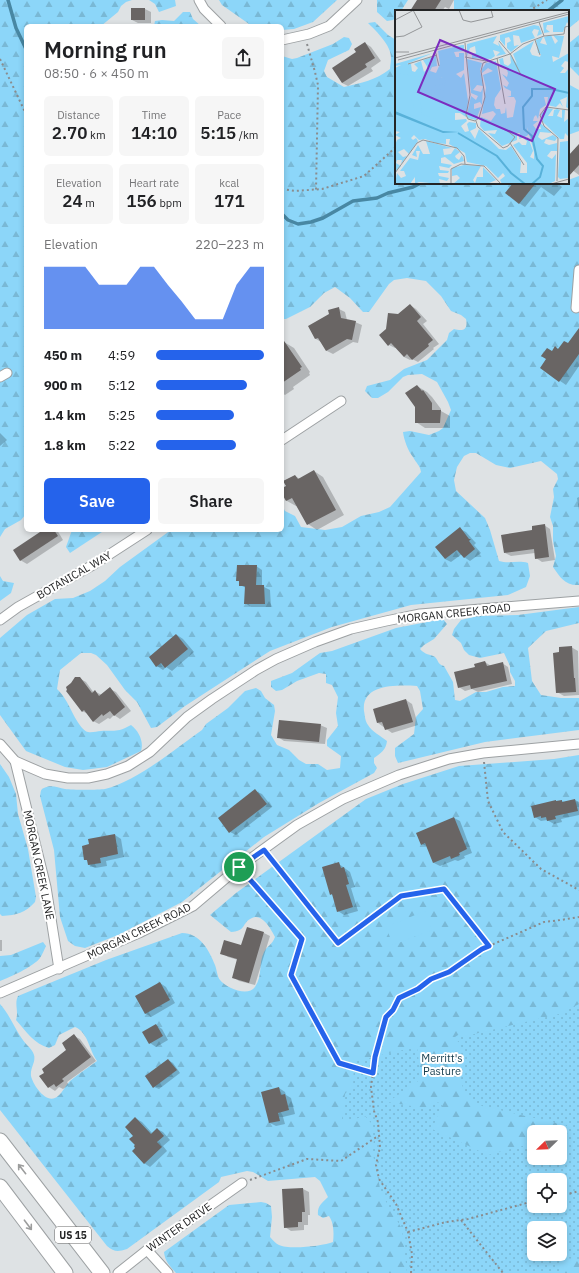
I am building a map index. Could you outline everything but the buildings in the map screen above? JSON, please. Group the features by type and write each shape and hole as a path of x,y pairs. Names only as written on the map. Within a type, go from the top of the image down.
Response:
{"highway":[{"name":"US 15","path":"0,1141 102,1273"},
{"name":"US 15","path":"0,1187 65,1273"}],"street":[{"path":"199,0 204,9 220,24"},
{"path":"284,40 329,26 357,0"},
{"path":"576,308 579,270"},
{"path":"284,439 341,402"},
{"name":"BOTANICAL WAY","path":"0,620 18,607 92,565 144,532"},
{"name":"MORGAN CREEK ROAD","path":"0,744 15,761 45,774 68,778 88,778 107,774 128,766 150,752 187,717 256,670 276,659 351,629 386,620 420,614 579,601"},
{"name":"MORGAN CREEK ROAD","path":"0,993 140,933 193,906 239,867 297,825 343,799 399,775 449,759 483,753 579,744"},
{"name":"MORGAN CREEK LANE","path":"15,761 46,886 59,969"},
{"name":"WINTER DRIVE","path":"118,1273 147,1250 242,1183"},
{"path":"147,1250 168,1273"}],"path":[{"path":"531,10 547,0"},
{"path":"303,35 312,57 318,85 316,190"},
{"path":"0,59 24,110"},
{"path":"284,189 295,191 316,190 364,176 395,148"},
{"path":"483,753 488,801 503,832 541,869 579,890"},
{"path":"264,850 338,943 401,896 444,889 489,946"},
{"path":"239,867 302,939 291,975 339,1063 373,1073"},
{"path":"411,1273 412,1254 408,1232 396,1204 379,1179 376,1165 380,1147 378,1122 374,1111 371,1087 375,1057 386,1017 393,1010 399,998 418,989 431,979 449,972 482,949 544,922 579,917"},
{"path":"242,1183 307,1159 341,1161 378,1136"},
{"path":"567,1194 579,1191"},
{"path":"408,1232 527,1203"},
{"path":"461,1220 503,1273"}],"green space":[{"path":"0,0 132,0 121,6 118,12 103,24 24,24 24,516 21,520 5,529 0,537"},
{"path":"149,0 175,0 176,6 159,12 155,4"},
{"path":"219,0 337,0 313,22 294,29 284,30 284,24 249,24 222,5"},
{"path":"377,0 408,0 402,10 395,10 395,18 393,20 387,21 377,12"},
{"path":"454,0 579,0 579,20 569,28 569,10 454,10"},
{"path":"183,12 190,12 193,19 199,24 154,24 155,21 174,21"},
{"path":"375,22 388,35 395,39 395,184 569,184 569,180 579,176 579,585 570,584 563,580 553,567 556,556 553,541 553,526 550,517 554,497 553,489 558,479 557,474 541,461 510,468 496,465 476,453 470,453 464,456 457,467 454,480 456,491 485,518 499,561 528,563 530,576 526,587 508,595 411,605 332,627 270,651 185,706 157,727 151,728 137,702 125,690 107,665 96,655 91,653 81,653 60,670 57,689 63,696 78,723 85,730 88,732 116,731 131,725 140,737 142,744 141,751 107,767 83,770 65,767 26,751 0,715 0,638 27,615 55,599 73,598 90,591 168,532 284,532 284,509 295,516 301,527 325,530 342,527 361,516 379,512 390,507 421,472 419,466 408,449 403,432 410,431 429,435 443,428 451,410 448,402 437,382 422,374 403,377 388,392 378,398 372,398 365,391 367,386 390,380 404,369 427,360 447,340 449,333 454,329 463,330 466,327 466,319 451,311 441,296 426,281 407,278 394,280 389,284 369,312 363,312 350,298 335,287 324,293 310,307 284,319 284,57 292,59 297,58 333,44 344,37 349,38 352,44 349,50 328,60 324,71 327,77 344,87 368,81 390,69 391,54 387,44 368,23"},
{"path":"579,35 579,76 569,66 569,43"},
{"path":"569,85 579,90 579,131 569,135"},
{"path":"71,532 102,532 70,553 66,547"},
{"path":"0,576 3,581 14,583 11,593 0,601"},
{"path":"579,607 579,623 546,631 528,648 532,681 541,695 561,698 579,698 579,730 485,742 398,763 395,756 395,748 414,734 416,717 423,709 420,691 417,686 392,686 375,691 368,695 365,702 365,718 372,730 387,741 381,753 374,758 374,763 377,768 374,773 319,803 264,837 182,902 118,935 85,948 75,946 68,941 60,917 54,850 40,796 41,790 52,786 65,789 105,789 130,779 155,764 202,730 206,724 228,708 245,691 256,688 261,691 265,698 274,705 275,711 271,735 277,745 289,750 299,760 306,764 318,764 327,770 340,768 341,756 327,746 327,740 338,726 336,713 338,697 332,685 326,683 326,674 319,673 297,681 282,690 276,691 271,687 271,681 292,673 320,653 332,651 396,628 443,619 447,624 434,639 420,649 435,657 439,663 444,666 453,682 455,700 460,701 476,692 486,692 503,687 515,686 515,681 510,672 510,666 504,653 480,658 469,655 464,650 461,643 452,635 454,629 461,620 478,616 518,615"},
{"path":"579,755 579,1004 559,1014 470,1035 458,1035 455,1037 460,1043 460,1051 451,1056 455,1060 462,1063 463,1066 460,1077 463,1088 470,1099 482,1106 565,1125 527,1125 527,1145 488,1155 432,1129 443,1103 432,1102 429,1109 388,1102 421,1079 417,1047 354,1062 353,1085 345,1094 342,1119 348,1121 365,1116 371,1123 374,1140 372,1150 381,1193 402,1229 407,1273 176,1273 167,1261 164,1252 229,1205 261,1202 271,1206 272,1217 270,1237 279,1245 306,1247 333,1242 334,1236 331,1219 329,1216 323,1218 318,1215 319,1207 328,1197 320,1181 315,1177 268,1181 253,1172 247,1171 221,1177 219,1182 127,1249 116,1251 107,1246 0,1110 0,1004 23,1040 34,1054 31,1070 32,1080 41,1093 49,1098 54,1098 60,1094 70,1081 97,1061 86,1037 79,1029 75,1027 59,1035 55,1045 49,1048 35,1040 16,1020 16,1002 18,996 106,960 182,933 194,936 203,943 210,954 219,978 223,983 237,990 252,990 259,978 262,956 275,937 269,926 259,918 252,918 239,930 231,932 210,915 236,893 366,799 403,784 459,766 554,759"},
{"path":"0,764 9,777 16,794 18,814 28,849 36,897 35,902 24,911 12,915 2,916 0,914"},
{"name":"Merritt's Pasture","path":"579,881 579,1273 378,1273 307,998"},
{"path":"425,911 432,930 393,945 386,927"},
{"path":"43,942 46,946 41,957 37,961 0,981 0,956 11,955"},
{"path":"567,1126 569,1128 569,1133 567,1134"},
{"path":"567,1258 579,1259 579,1273 561,1273 561,1261 567,1261"}],"waterway":[{"path":"8,0 16,28 24,45"},
{"path":"549,10 562,0"},
{"path":"284,216 288,220 298,224 311,222 323,218 353,201 377,198 388,193 413,187 419,184"}],"route":[{"path":"264,850 338,943 401,896 444,889 489,946 482,949 449,972 431,979 418,989 399,998 393,1010 386,1017 378,1043 373,1073 339,1063 291,975 302,939 239,867 264,850"}]}
